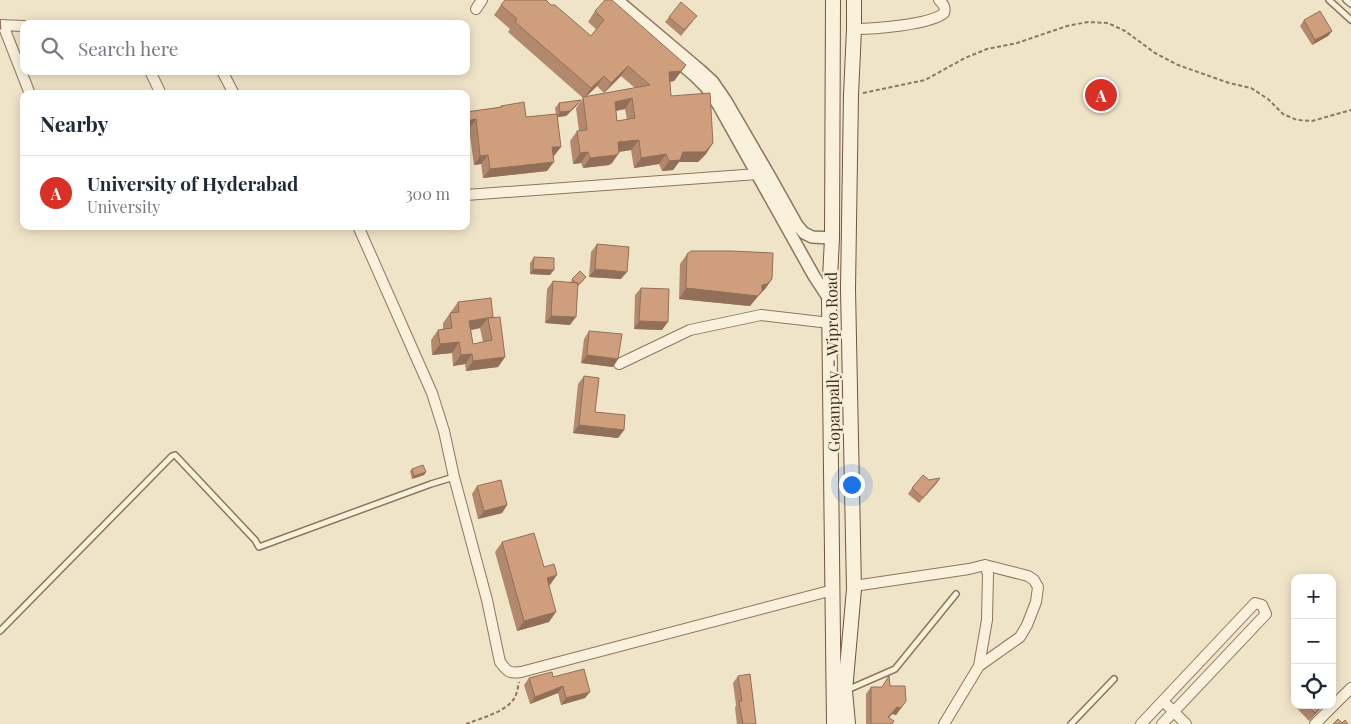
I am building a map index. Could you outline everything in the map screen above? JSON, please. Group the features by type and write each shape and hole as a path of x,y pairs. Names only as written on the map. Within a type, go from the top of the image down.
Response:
{"main road":[{"name":"Gopanpally - Wipro Road","path":"833,6 832,238 829,299 834,724"},
{"path":"833,6 854,7"},
{"name":"Gopanpally - Wipro Road","path":"848,724 845,691 854,586 848,290 854,7"}],"street":[{"path":"476,9 482,0"},
{"path":"854,29 875,29 922,22 939,17 945,10 939,0"},
{"path":"610,1 706,87 719,106 814,276 829,299"},
{"path":"610,1 713,82 804,233 812,237 832,238"},
{"path":"20,26 1,25 20,70"},
{"path":"22,75 28,90"},
{"path":"152,75 159,90"},
{"path":"224,75 232,90"},
{"path":"470,195 758,174"},
{"path":"360,230 432,393 444,431 454,477 487,600 500,662 506,669 513,673 521,672 833,590"},
{"path":"620,364 690,330 761,315 830,322"},
{"path":"944,724 979,666 987,620 988,574 986,564"},
{"path":"854,586 968,569 986,564 1028,576 1034,580 1038,587 1036,602 1027,625 1020,637 979,666"},
{"path":"1141,724 1254,603 1262,605 1266,614 1162,724"},
{"path":"1315,724 1351,688"},
{"path":"1162,701 1186,724"}],"lane":[{"path":"1329,0 1351,20"},
{"path":"1346,0 1351,4"},
{"path":"0,631 172,456 175,455 255,540 259,547 454,477"},
{"path":"845,691 895,669 956,594"},
{"path":"1070,724 1114,679"}],"path":[{"path":"851,95 925,80 965,58 987,49 1017,43 1067,26 1088,22 1108,23 1125,31 1155,53 1178,65 1229,83 1251,88 1268,99 1283,114 1297,120 1312,121 1351,110"},
{"path":"466,724 510,704 516,696 521,672"}],"building":[{"path":"505,0 546,0 551,5 555,5 591,36 604,20 595,11 605,0 612,0 686,65 681,71 669,72 671,96 710,93 713,143 705,152 683,152 680,160 669,161 666,154 641,158 639,140 618,142 619,153 616,155 590,158 588,152 580,153 577,131 587,130 583,97 650,85 628,66 611,83 604,76 591,88 515,22 517,19 501,5","holes":["632,98 635,118 617,121 615,102"]},
{"path":"681,2 697,16 684,30 669,17"},
{"path":"1320,11 1332,31 1315,40 1304,20"},
{"path":"581,100 570,111 560,112 559,103"},
{"path":"524,102 526,117 557,114 561,147 552,147 554,162 490,169 488,155 480,156 476,119 470,120 470,111"},
{"path":"597,244 629,247 627,272 595,269"},
{"path":"691,251 773,253 772,279 767,284 762,285 762,291 758,296 686,288 687,254"},
{"path":"534,257 554,258 554,270 533,269"},
{"path":"580,271 586,277 578,285 572,279"},
{"path":"553,281 578,283 576,317 551,316"},
{"path":"641,288 669,289 668,322 639,321"},
{"path":"491,298 493,317 469,321 473,344 492,340 488,318 500,317 505,357 473,361 472,354 461,355 459,342 440,344 438,330 452,328 450,313 459,312 458,302"},
{"path":"589,331 622,334 618,359 587,355"},
{"path":"584,376 599,378 595,412 625,415 624,430 579,425"},
{"path":"423,465 426,472 414,476 412,469"},
{"path":"923,475 929,480 940,478 923,498 912,488"},
{"path":"501,480 507,505 484,511 477,486"},
{"path":"534,533 544,567 554,564 557,575 547,578 556,612 524,621 502,542"},
{"path":"584,669 590,692 566,698 563,686 535,697 529,678 552,672 553,677"},
{"path":"750,674 756,724 743,724 739,701 742,701 738,676"},
{"path":"889,676 890,686 905,686 906,701 901,708 897,707 888,717 894,721 892,724 871,724 871,687 882,687"},
{"path":"1338,719 1342,723 1345,720 1348,724 1333,724"}],"place":[{"name":"University of Hyderabad","path":"1101,95"}]}
